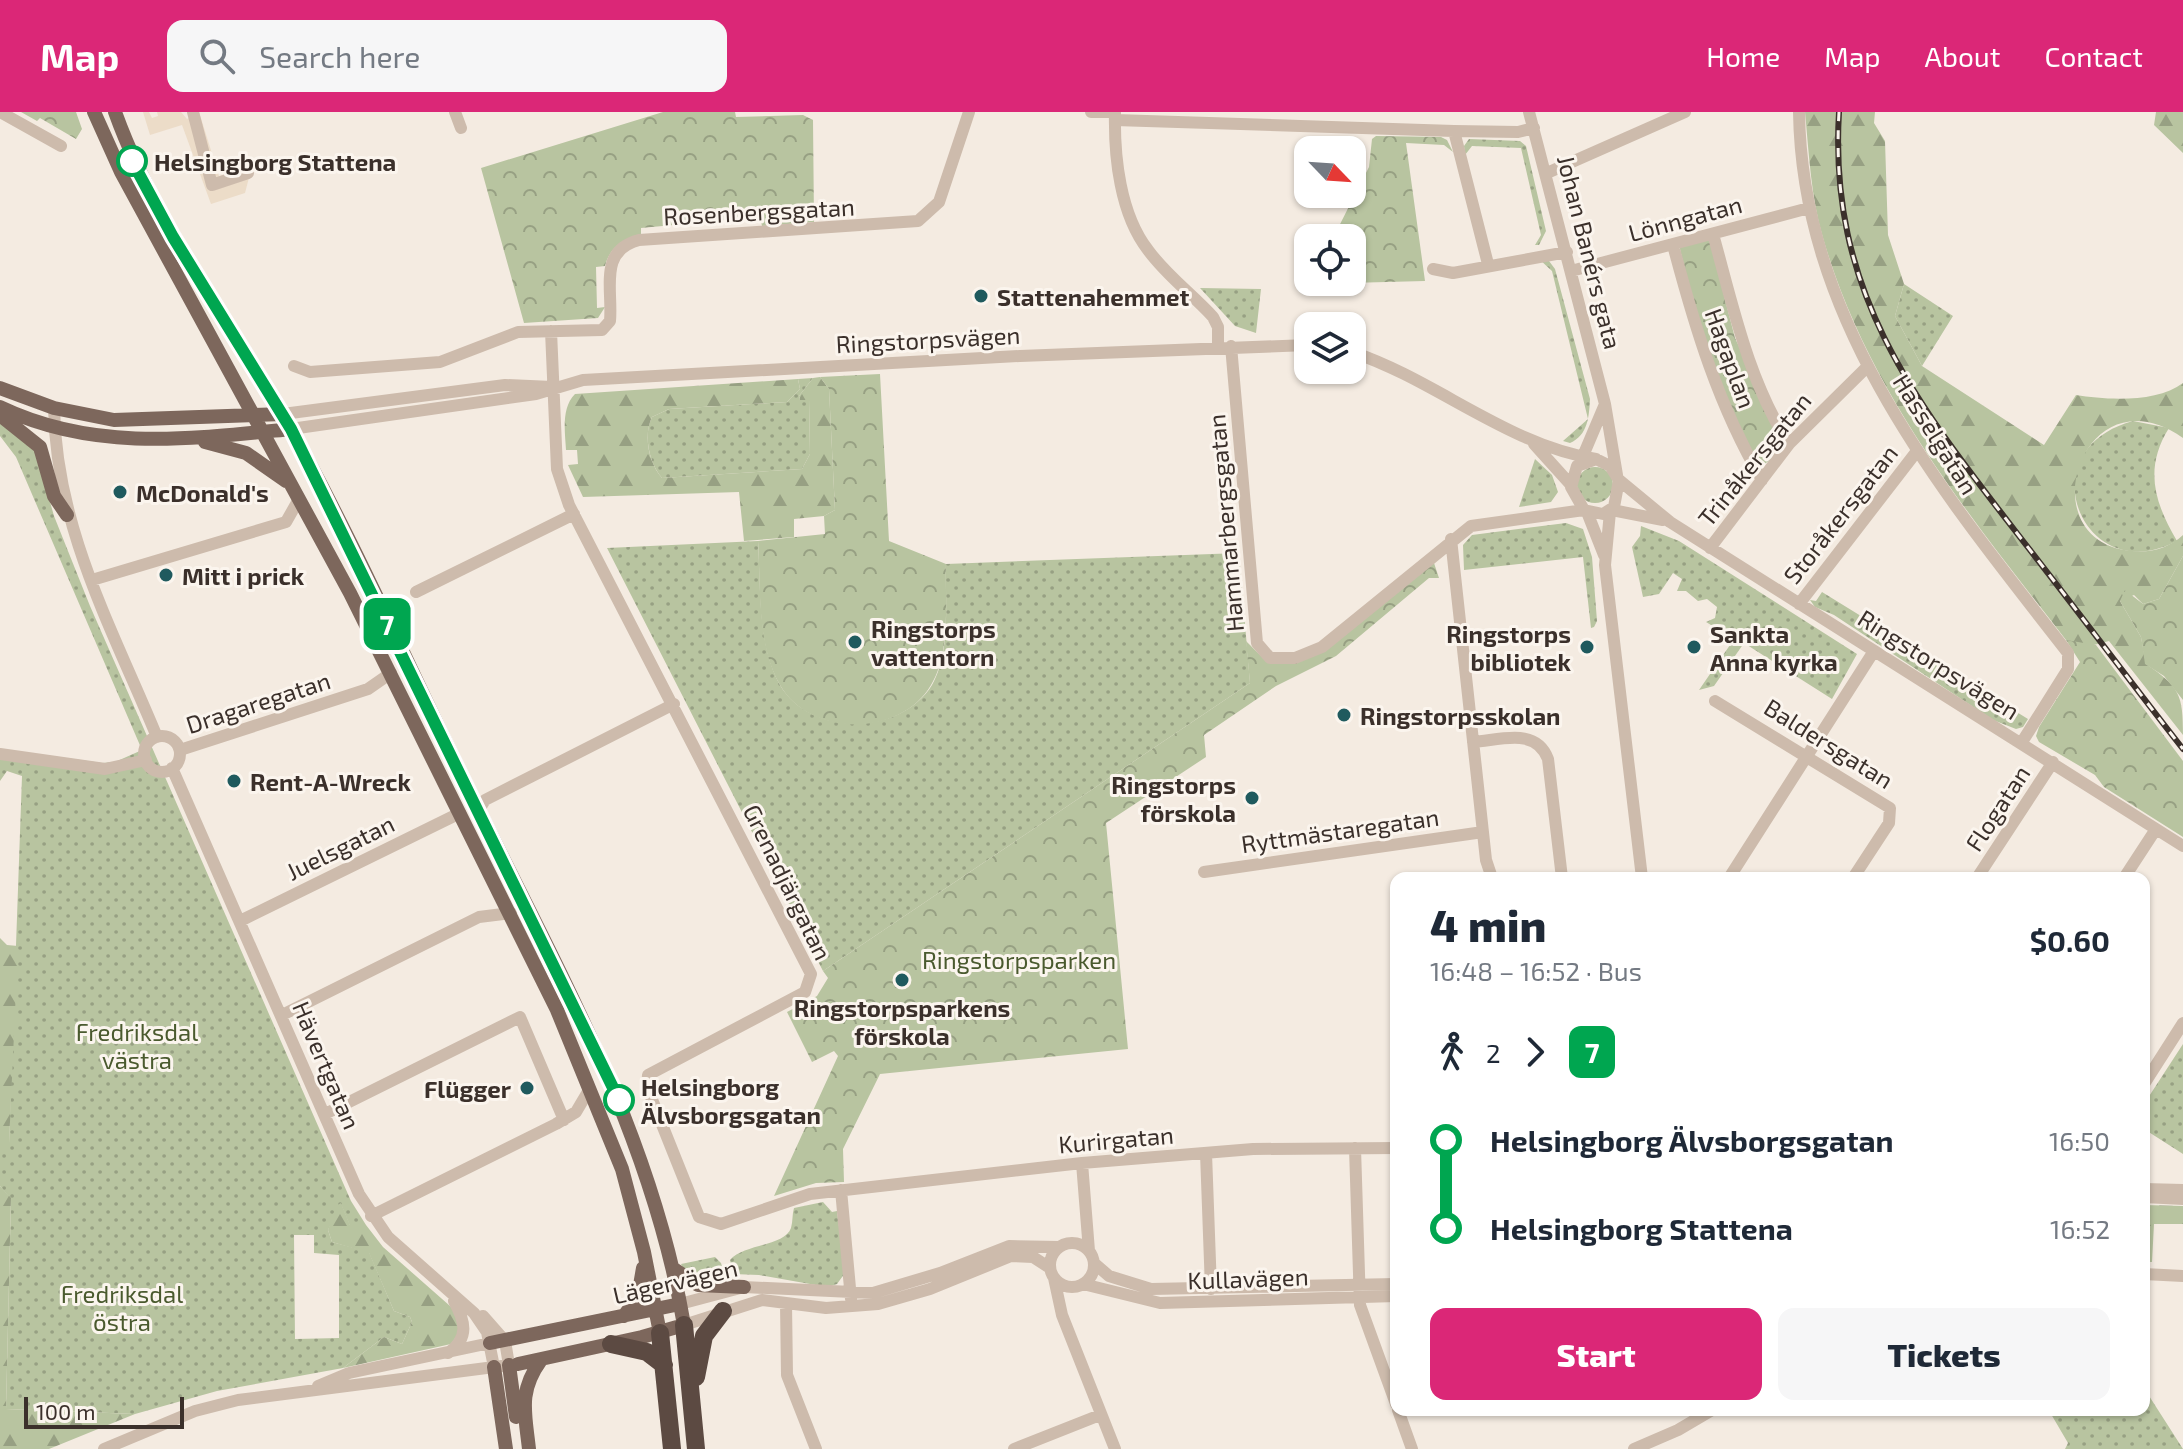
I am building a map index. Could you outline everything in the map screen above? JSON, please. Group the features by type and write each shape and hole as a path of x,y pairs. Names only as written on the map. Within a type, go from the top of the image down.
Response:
{"highway":[{"path":"692,1407 701,1343 707,1329 723,1311"},
{"path":"684,1325 696,1449"},
{"path":"660,1333 672,1449"},
{"path":"611,1344 647,1352 664,1365"}],"main road":[{"path":"94,112 121,172 391,673 557,1010 609,1131 644,1252 660,1333"},
{"path":"115,112 152,200 291,429 619,1100 653,1189 674,1269 684,1325"},
{"name":"Ringstorpsvägen","path":"0,388 54,408 114,420 283,414"},
{"name":"Ringstorpsvägen","path":"0,407 55,427 126,440 173,440 291,429"},
{"path":"0,415 40,447 54,496 67,515"},
{"path":"173,440 234,448 259,460 296,493"},
{"path":"624,1316 638,1297 644,1252"},
{"path":"674,1269 698,1285 744,1287"},
{"name":"Lägervägen","path":"497,1342 680,1304"},
{"name":"Lägervägen","path":"507,1365 541,1360 684,1325"},
{"path":"529,1449 524,1394 528,1379 541,1360"},
{"path":"506,1449 507,1365"},
{"path":"507,1365 521,1449"}],"street":[{"path":"0,112 61,146"},
{"path":"193,112 212,185 248,173"},
{"path":"455,112 461,128"},
{"name":"Rosenbergsgatan","path":"294,366 310,372 440,362 518,332 607,327 610,261 618,249 630,242 900,225 925,217 939,202 969,112"},
{"path":"1091,112 1454,131 1518,132 1534,128"},
{"name":"Johan Banérs gata","path":"1529,112 1605,404 1618,478"},
{"path":"1547,173 1669,115 1685,112"},
{"name":"Hasselgatan","path":"1799,112 1809,208 1816,239 1868,366 1917,451 2068,653 2068,669 2022,742"},
{"name":"Hammarbergsgatan","path":"1115,115 1123,191 1134,226 1157,261 1213,317 1225,347 1257,643 1265,655 1288,660 1322,647 1451,539 1480,523 1586,511"},
{"path":"1454,131 1488,264"},
{"name":"Lönngatan","path":"1571,271 1809,208"},
{"name":"Hagaplan","path":"1713,234 1741,339 1774,422 1789,444"},
{"name":"Hagaplan","path":"1673,245 1715,387 1735,434 1762,480"},
{"path":"1433,269 1453,273 1488,264 1567,252"},
{"path":"551,331 552,387"},
{"name":"Ringstorpsvägen","path":"291,429 514,398 583,380 1294,345"},
{"path":"1366,358 1445,394 1532,442 1610,466 1618,478 1618,497 1611,511 1605,558 1641,872"},
{"name":"Trinåkersgatan","path":"1710,548 1789,444 1868,366"},
{"name":"Ringstorpsvägen","path":"283,414 505,385 552,387"},
{"name":"Grenadjärgatan","path":"552,387 557,469 574,514 810,970 808,989 650,1071 647,1087 695,1212 706,1223 732,1222 810,1194 841,1190"},
{"path":"1544,514 1564,502 1587,460 1590,441 1605,404"},
{"path":"54,408 58,472 67,515 157,737"},
{"path":"1568,453 1590,441"},
{"path":"1532,442 1571,486 1586,511 1605,558"},
{"name":"Storåkersgatan","path":"1799,604 1917,451"},
{"name":"Ringstorpsvägen","path":"1618,478 1670,522 2183,846"},
{"path":"92,580 286,522 296,493"},
{"path":"1586,511 1611,511"},
{"name":"Ringstorpsvägen","path":"1611,511 1670,522"},
{"path":"416,592 574,514"},
{"path":"1451,539 1483,832 1491,872"},
{"path":"1733,872 1874,651"},
{"name":"Dragaregatan","path":"180,750 368,689 391,673"},
{"name":"Baldersgatan","path":"1715,701 1890,808 1889,823 1857,872"},
{"path":"479,810 489,798 674,704"},
{"path":"157,737 171,738 180,750 172,768 157,771 146,760 146,746 157,737"},
{"path":"1473,742 1526,737 1543,747 1548,759 1561,872"},
{"path":"0,754 105,769 146,760"},
{"name":"Flogatan","path":"1981,872 2053,762"},
{"name":"Hävertgatan","path":"172,768 371,1216 388,1237 431,1274 453,1298 474,1313 497,1342"},
{"name":"Juelsgatan","path":"240,921 460,813"},
{"path":"2128,872 2156,829"},
{"name":"Ryttmästaregatan","path":"1204,872 1483,832"},
{"path":"282,1015 479,917 511,913"},
{"path":"325,1114 520,1017 564,1120"},
{"path":"2150,1075 2183,1023"},
{"path":"371,1216 564,1120 576,1112 589,1090"},
{"path":"1355,1148 1359,1291 1390,1386"},
{"name":"Kurirgatan","path":"841,1190 1082,1163 1206,1153 1390,1148"},
{"path":"1206,1153 1211,1289"},
{"path":"1062,1315 1064,1302 1091,1275 1082,1163"},
{"path":"2150,1189 2183,1190"},
{"path":"841,1190 851,1300"},
{"path":"2150,1197 2183,1199"},
{"path":"1087,1220 1052,1256 1052,1273 1062,1315 1115,1449"},
{"path":"1052,1273 1060,1283 1079,1285 1107,1281 1079,1244 1064,1245"},
{"name":"Lägervägen","path":"684,1325 762,1300 786,1303 851,1300 888,1290 1009,1246 1064,1245"},
{"name":"Lägervägen","path":"680,1304 744,1287 878,1304 930,1289 1011,1256 1033,1257 1052,1273"},
{"path":"431,1274 472,1304 497,1342 507,1365"},
{"path":"2150,1274 2183,1276"},
{"name":"Kullavägen","path":"1107,1281 1137,1299 1160,1303 1359,1291 1390,1285"},
{"name":"Kullavägen","path":"1107,1281 1151,1289 1359,1291 1390,1295"},
{"path":"447,1353 456,1347 465,1330 465,1321 453,1298"},
{"path":"786,1303 787,1375 816,1449"},
{"name":"Lägervägen","path":"300,1393 349,1373 497,1342"},
{"name":"Lägervägen","path":"104,1449 195,1411 238,1400 507,1365"},
{"path":"1014,1449 1100,1415"},
{"path":"1400,1416 1412,1449"},
{"path":"1634,1449 1702,1416"}],"green space":[{"path":"21,112 76,112 82,129 76,139 40,118 37,121"},
{"path":"663,112 735,112 736,117 803,115 813,120 814,222 762,226 760,217 641,228 641,236 618,245 605,266 596,267 597,308 605,307 598,318 524,323 481,168"},
{"path":"1805,112 1875,112 1874,123 1885,141 1888,235 1904,284 1895,316 1922,366 2044,445 2076,395 2117,399 2146,397 2183,383 2183,438 2147,422 2118,424 2095,440 2080,464 2075,493 2081,520 2100,541 2132,551 2146,551 2166,546 2183,535 2183,556 2159,599 2143,604 2134,595 2120,601 2141,637 2146,664 2166,679 2177,693 2182,710 2183,735 2109,641 2090,646 2066,640 1958,499 1894,400 1866,349 1842,295 1823,238 1813,192"},
{"path":"2156,112 2183,112 2183,153 2154,125"},
{"path":"1376,136 1441,137 1447,140 1453,152 1444,145 1406,143 1425,281 1366,283 1366,224 1340,224 1348,208 1366,208 1366,173 1372,139"},
{"path":"1469,139 1520,141 1526,146 1546,231 1539,245 1535,245 1541,235 1521,148 1472,146 1465,155 1464,146"},
{"path":"1705,238 1710,241 1735,338 1784,441 1771,460 1764,464 1756,461 1704,351 1679,245"},
{"path":"1539,259 1549,261 1555,269 1590,399 1588,419 1552,271"},
{"path":"1904,284 1953,316 1922,366 1895,316"},
{"path":"1200,288 1261,289 1256,333 1235,326"},
{"path":"880,374 889,541 946,564 946,626 942,658 931,685 917,702 899,714 878,722 833,722 812,715 794,702 772,669 763,634 758,541 825,534 824,516 835,510 829,389 820,377"},
{"path":"820,377 829,389 835,510 824,516 794,519 794,537 744,541 739,492 583,497 568,465 578,464 577,450 566,450 565,436 566,413 575,394 798,379 800,389 787,402 669,409 652,417 648,441 651,457 662,478 802,469 810,454 809,400 800,400 799,396 813,378"},
{"path":"813,378 799,396 800,400 809,399 810,454 802,469 662,478 657,472 648,440 652,417 669,409 787,402 800,389 798,379"},
{"path":"1588,419 1576,440 1570,443 1563,441"},
{"path":"0,421 34,445 54,516 90,606 351,1201 366,1225 350,1226 341,1204 328,1230 332,1242 369,1252 394,1311 410,1317 412,1322 402,1344 384,1337 343,1368 217,1391 135,1414 6,1409 11,1199 0,1186 0,1144 9,1143 22,776 7,771 0,781 0,749 102,763 115,762 142,750 16,457 0,436","holes":["294,1235 314,1235 314,1253 339,1255 339,1338 295,1339"]},
{"path":"2133,421 2169,428 2156,457 2154,471 2158,499 2177,541 2144,551 2115,547 2093,533 2079,511 2075,485 2081,459 2100,437"},
{"path":"1535,459 1552,475 1558,492 1551,502 1519,507"},
{"path":"1595,467 1608,472 1613,485 1608,498 1595,503 1582,498 1577,485 1582,472"},
{"path":"1566,523 1583,529 1592,557 1597,621 1594,627 1591,628 1583,557 1464,570 1463,545 1472,535"},
{"path":"1641,526 1679,541 1857,654 1832,699 1744,643 1714,686 1699,690 1730,645 1722,639 1724,633 1719,630 1716,635 1713,634 1716,628 1706,622 1715,618 1717,607 1707,599 1698,601 1686,591 1677,591 1682,579 1673,573 1659,594 1643,597 1632,547 1640,536"},
{"path":"758,541 764,634 773,669 780,685 794,702 812,714 833,721 856,724 899,714 918,702 932,685 945,642 946,564 1239,553 1250,683 823,971 607,548"},
{"path":"2183,556 2183,700 2164,676 2145,664 2141,637 2120,601 2125,590 2143,604 2159,599"},
{"name":"Ringstorpsparken","path":"1434,563 1439,578 1429,578 1336,656 1276,686 1204,735 1206,757 1106,823 1128,1049 880,1074 843,1149 844,1182 816,1183 774,1196 838,1056 834,1051 812,1062 787,1012 817,996 828,978 823,971 1250,683 1246,641 1261,656 1291,662"},
{"path":"1822,592 2028,719 2023,727 2016,729 1993,720 1834,615 1815,607 1810,600 1816,601"},
{"path":"2066,640 2096,645 2183,761 2183,837 2104,787 2095,775 2039,742 2036,736 2039,727 2080,662"},
{"path":"0,938 7,945 18,946 9,1144 0,1144"},
{"path":"2183,1044 2183,1154 2150,1133 2150,1095"},
{"path":"0,1186 11,1198 6,1409 135,1414 49,1449 0,1449"},
{"path":"823,1202 832,1212 837,1211 845,1273 837,1284 827,1287 759,1275 733,1274 730,1260 736,1255 787,1234 794,1208"},
{"path":"341,1203 350,1225 366,1225 383,1247 458,1313 458,1334 451,1344 343,1368 384,1337 402,1344 412,1322 410,1317 394,1311 369,1253 332,1242 328,1230 336,1206"},
{"path":"2150,1205 2183,1206 2183,1224 2154,1224 2152,1262"},
{"path":"715,1257 721,1263 725,1277 700,1279 689,1274 681,1264"},
{"path":"2150,1397 2183,1449 2065,1449 2068,1443 2052,1416 2150,1416"}],"shaded area":[{"path":"143,112 149,112 152,118 158,116 157,112 181,112 187,119 199,112 219,176 252,166 245,193 211,204 182,125 150,135"}],"railway":[{"path":"1839,112 1839,177 1848,237 1865,292 1888,344 1948,442 2183,749"}],"bus line":[{"name":"7","path":"132,161 173,237 291,429 619,1100"}],"place":[{"name":"Helsingborg Stattena","path":"132,161"},
{"name":"Stattenahemmet","path":"981,296"},
{"name":"McDonald's","path":"120,492"},
{"name":"Mitt i prick","path":"166,575"},
{"name":"Ringstorps vattentorn","path":"855,642"},
{"name":"Ringstorps bibliotek","path":"1587,647"},
{"name":"Sankta Anna kyrka","path":"1694,647"},
{"name":"Ringstorpsskolan","path":"1344,715"},
{"name":"Rent-A-Wreck","path":"234,781"},
{"name":"Ringstorps förskola","path":"1252,798"},
{"name":"Ringstorpsparkens förskola","path":"902,980"},
{"name":"Flügger","path":"527,1088"},
{"name":"Helsingborg Älvsborgsgatan","path":"619,1100"}],"park label":[{"name":"Fredriksdal västra","path":"137,1045"},
{"name":"Fredriksdal östra","path":"122,1307"}]}
